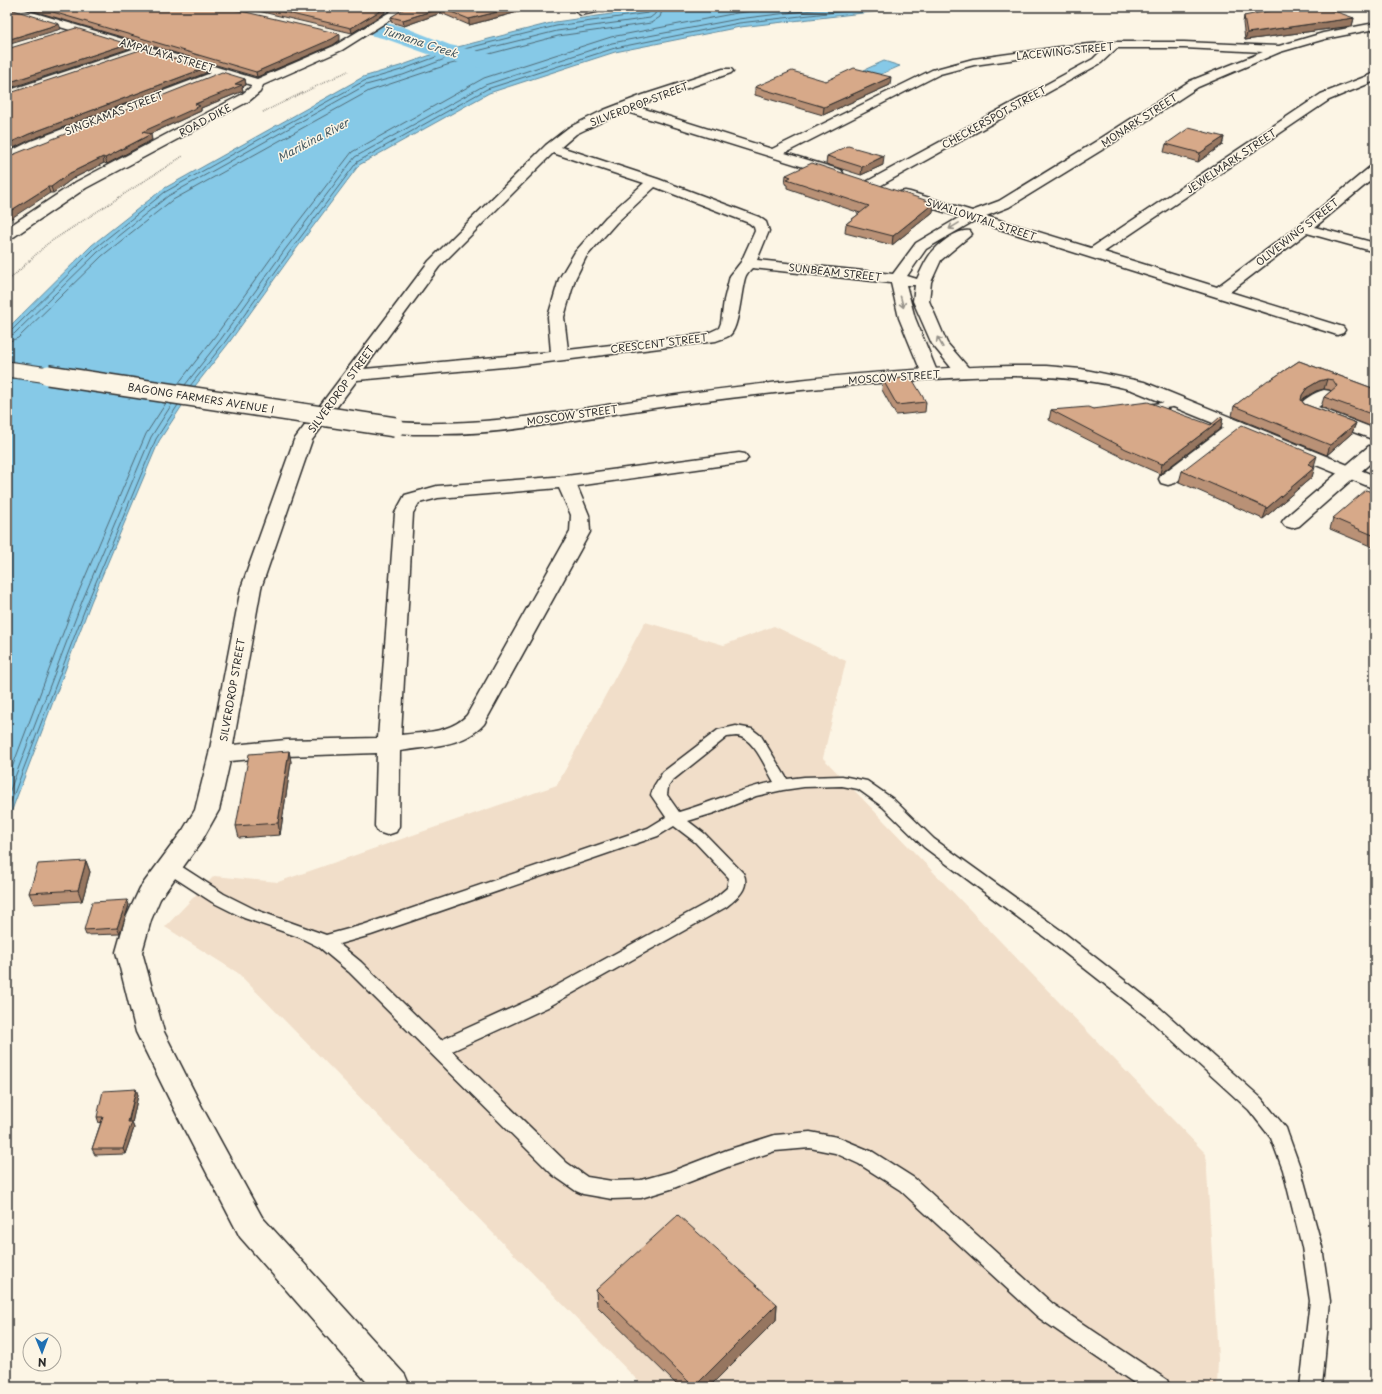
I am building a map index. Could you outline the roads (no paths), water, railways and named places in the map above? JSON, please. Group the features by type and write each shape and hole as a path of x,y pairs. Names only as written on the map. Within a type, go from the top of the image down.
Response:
{"street":[{"path":"581,12 607,7"},
{"name":"AMPALAYA STREET","path":"7,8 258,83"},
{"name":"ROAD DIKE","path":"7,235 81,185 244,98 256,89 258,83 338,48 357,36 384,14 402,9 414,8"},
{"name":"LACEWING STREET","path":"774,153 936,72 973,62 1067,49 1114,45 1206,45 1280,49 1323,36 1375,26"},
{"path":"56,36 77,29"},
{"path":"338,35 357,36"},
{"name":"CHECKERSPOT STREET","path":"871,185 1097,60 1114,45"},
{"path":"7,95 144,49"},
{"name":"MONARK STREET","path":"897,279 921,246 972,216 1004,204 1100,145 1194,84 1280,49"},
{"name":"SILVERDROP STREET","path":"393,1387 251,1227 192,1116 150,1032 129,952 138,920 149,895 170,867 207,810 220,754 251,588 278,508 304,440 434,264 550,148 571,132 587,123 625,107 727,71"},
{"name":"SINGKAMAS STREET","path":"7,158 36,144 223,72"},
{"name":"JEWELMARK STREET","path":"1092,254 1325,97 1375,77"},
{"name":"SWALLOWTAIL STREET","path":"625,107 1337,330"},
{"name":"CRESCENT STREET","path":"351,376 516,361 710,338 725,331 729,323 732,300 738,276 748,263 762,231 761,225 754,220 653,182 550,148"},
{"name":"OLIVEWING STREET","path":"1219,294 1305,228 1375,170"},
{"path":"560,356 556,317 567,279 580,255 611,220 653,182"},
{"name":"MONARK STREET","path":"964,372 940,344 921,301 923,282 935,258 941,252 951,243 987,221 1004,204"},
{"path":"1305,228 1375,248"},
{"path":"921,246 941,252"},
{"name":"SUNBEAM STREET","path":"748,263 923,282"},
{"path":"897,279 907,318 930,374"},
{"name":"BAGONG FARMERS AVENUE I","path":"7,369 395,427"},
{"name":"MOSCOW STREET","path":"395,427 445,429 496,426 748,391 828,382 930,374 1025,370 1080,374 1138,386 1375,483"},
{"path":"1324,395 1308,406 1308,409 1375,435"},
{"path":"1168,479 1237,426"},
{"path":"1292,522 1375,450"},
{"path":"387,826 389,745 404,513 412,499 437,492 566,482 739,458"},
{"path":"220,754 286,748 389,745 458,734 469,727 476,719 580,532 580,515 566,482"}],"lane":[{"path":"1131,410 1180,403"},
{"path":"439,1049 542,1002 720,904 735,891 737,877 700,838 675,819 659,795 661,786 668,776 724,733 747,732 756,739 783,785"},
{"path":"325,942 365,931 652,832 675,819 709,809 753,791 804,782 842,781 862,785 888,803 929,843 1057,938 1155,1014 1255,1104 1279,1134 1292,1170 1312,1247 1320,1302 1311,1387"},
{"path":"170,867 218,898 250,914 305,932 325,942 355,967 560,1168 583,1185 612,1190 641,1189 671,1180 727,1158 775,1143 810,1140 837,1145 866,1158 908,1184 1046,1311 1159,1387"}],"water":[{"name":"Marikina River","path":"661,7 915,7 740,27 615,52 489,93 359,165 228,344 195,386 159,441 91,602 7,823 7,329 92,245 163,189 363,77 442,51 555,22"},
{"path":"884,61 900,66 879,75 864,70"}],"waterway":[{"name":"Tumana Creek","path":"284,7 395,33 442,51 485,61"}]}
